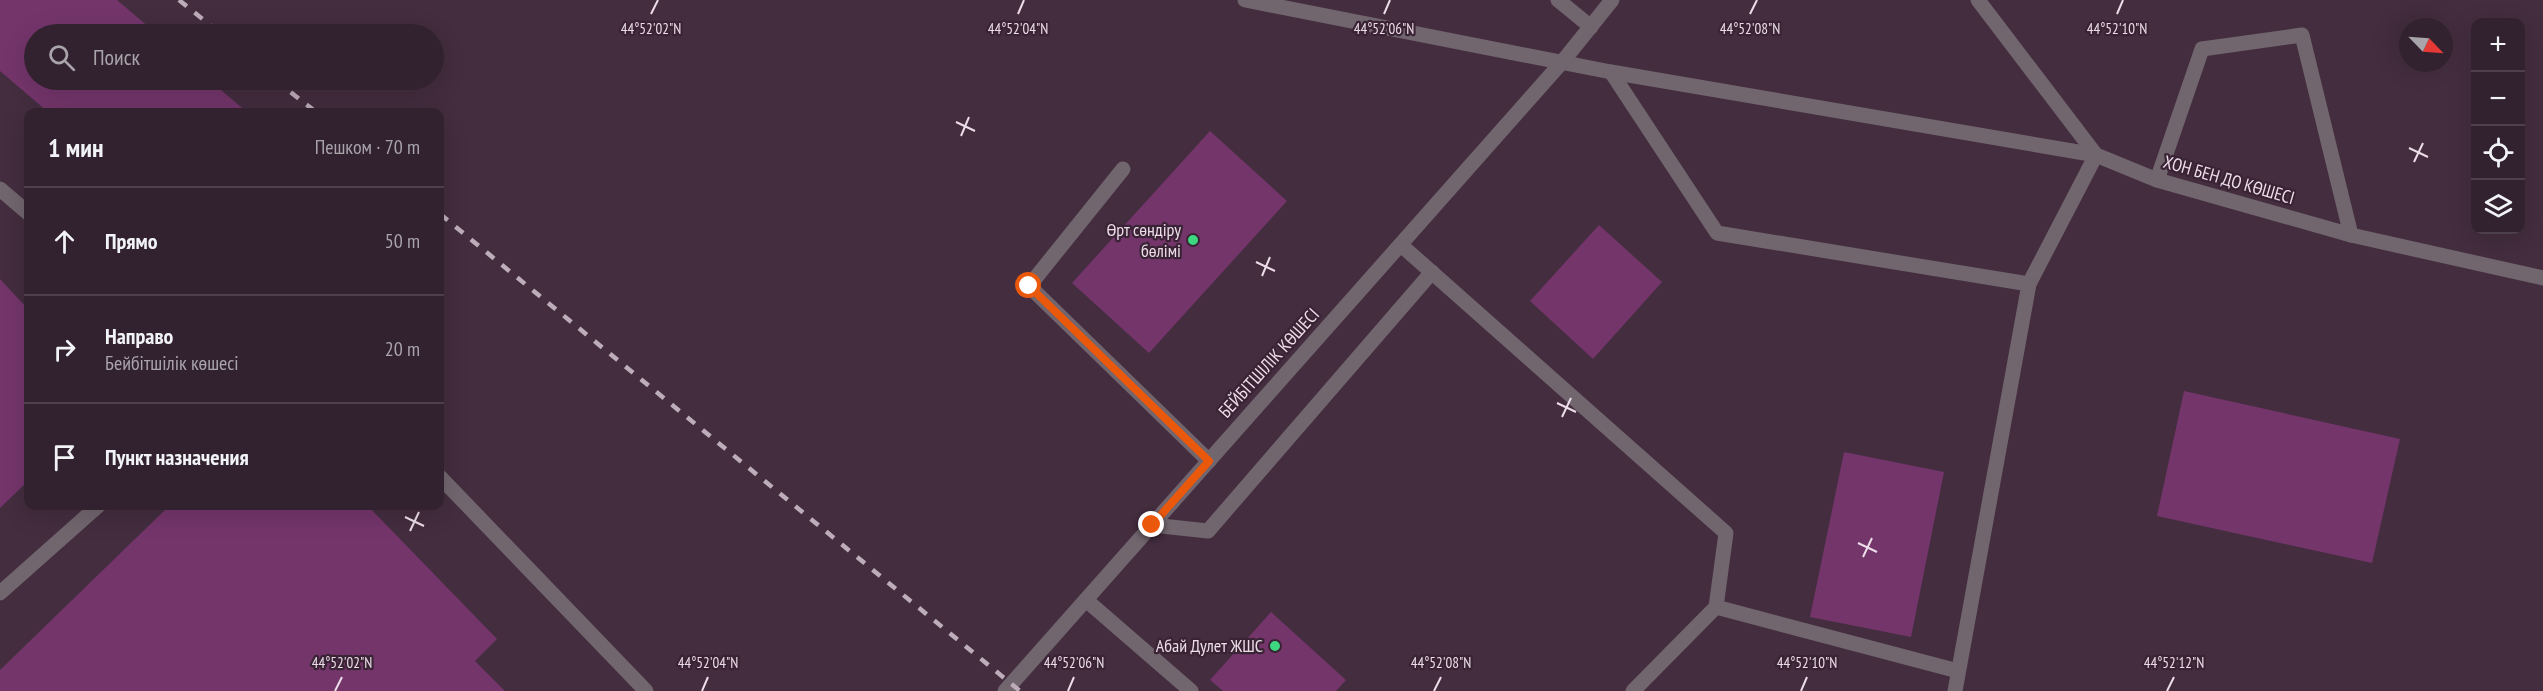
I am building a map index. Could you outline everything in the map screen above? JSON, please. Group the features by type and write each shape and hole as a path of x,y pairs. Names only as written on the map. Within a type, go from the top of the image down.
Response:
{"street":[{"path":"1245,0 1611,72 2097,155 2029,284 1955,691"},
{"path":"1558,0 1591,27"},
{"name":"БЕЙБІТШІЛІК КӨШЕСІ","path":"1005,691 1563,62 1612,0"},
{"name":"ХОН БЕН ДО КӨШЕСІ","path":"1978,0 2097,155 2157,180 2351,235 2543,278"},
{"path":"2157,180 2202,49 2302,35 2351,235"},
{"path":"1611,72 1718,233 2029,284"},
{"path":"1123,170 1029,286 1209,461"},
{"path":"0,189 24,210"},
{"path":"1401,244 1726,533 1716,607 1633,691"},
{"path":"1152,525 1208,531 1432,272"},
{"path":"444,481 646,691"},
{"path":"0,593 93,510"},
{"path":"1086,600 1191,691"},
{"path":"1716,607 1958,671"}],"building":[{"path":"0,0 117,0 145,24 24,24 24,90 221,90 242,108 43,108 0,71"},
{"path":"1210,131 1287,201 1149,353 1072,283"},
{"path":"1599,225 1662,282 1593,359 1530,301"},
{"path":"0,279 24,305 24,485 0,508"},
{"path":"2184,391 2400,439 2372,563 2157,516"},
{"path":"1844,452 1944,472 1911,637 1810,617"},
{"path":"165,510 372,510 497,639 475,661 505,691 0,691 0,670"},
{"name":"Абай Дулет ЖШС","path":"1271,612 1346,680 1336,691 1223,691 1210,680"}],"railway":[{"path":"179,0 209,24"},
{"path":"288,90 311,108"},
{"path":"444,217 1020,691"}],"place":[{"name":"Өрт сөндіру бөлімі","path":"1193,240"},
{"name":"Абай Дулет ЖШС","path":"1275,646"}],"route":[{"path":"1029,286 1209,461 1152,525"}]}
